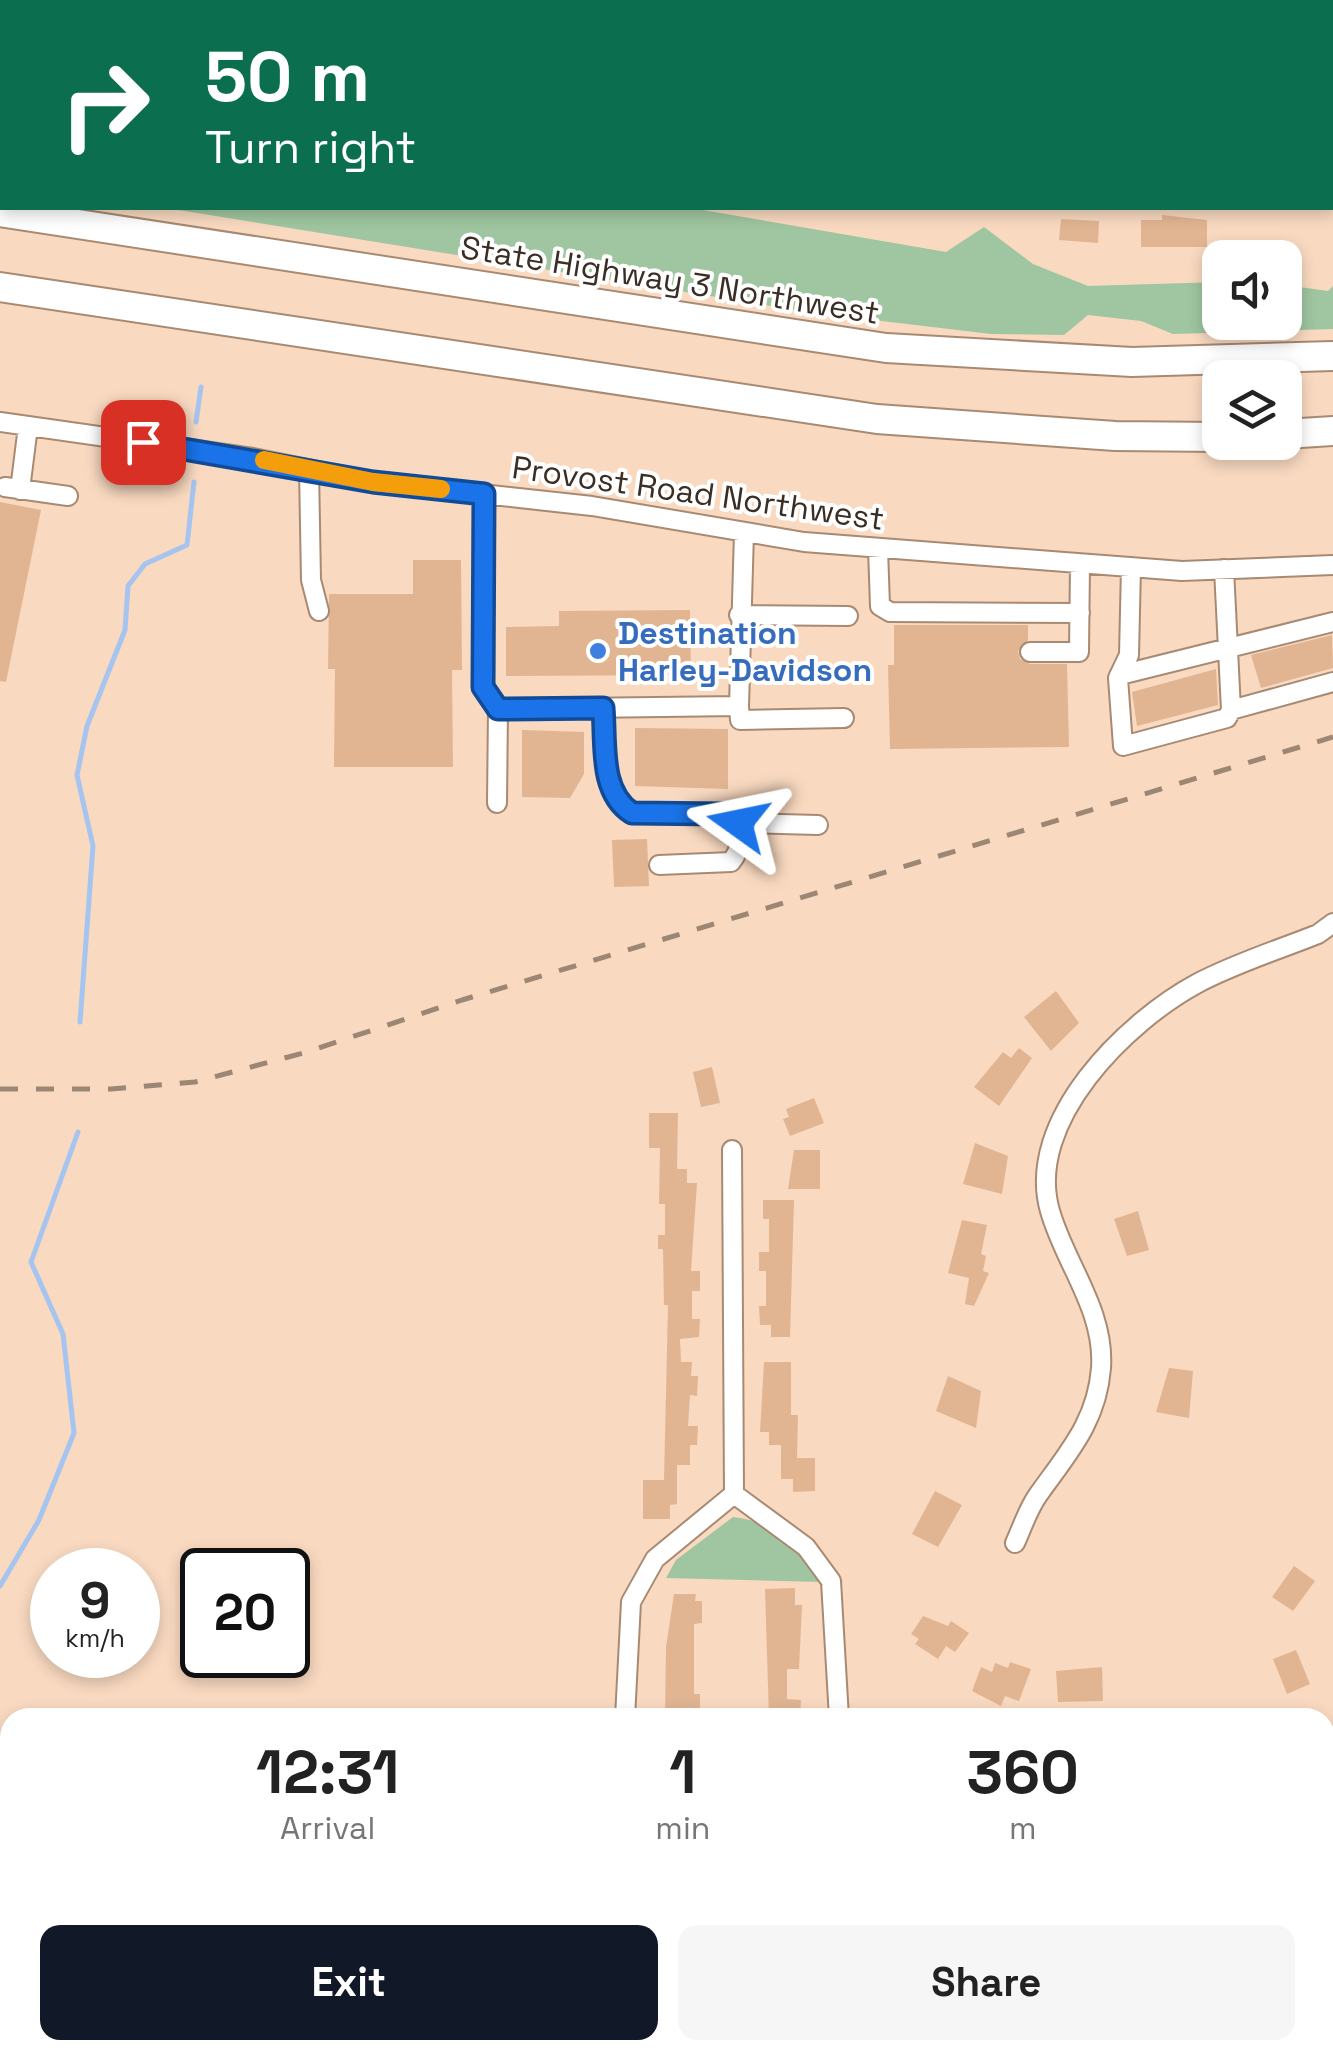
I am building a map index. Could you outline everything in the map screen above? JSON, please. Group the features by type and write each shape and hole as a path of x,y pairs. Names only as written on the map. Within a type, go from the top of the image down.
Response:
{"highway":[{"name":"State Highway 3 Northwest","path":"0,212 886,348 1132,362 1333,356"},
{"path":"0,287 877,418 1036,432 1202,437"},
{"path":"1302,433 1333,431"}],"street":[{"name":"Provost Road Northwest","path":"0,422 373,482 592,506 744,532 878,549 1131,567 1333,565"},
{"path":"28,426 12,488 68,496"},
{"path":"309,469 311,580 319,611"},
{"path":"484,494 483,687 498,709 497,802"},
{"path":"744,532 739,615 740,720 844,718"},
{"path":"878,549 878,596 880,606 890,612 1080,614"},
{"path":"1030,652 1079,652 1080,564"},
{"path":"1131,567 1129,656 1120,674 1123,746 1227,718 1232,710 1224,569"},
{"path":"739,615 848,616"},
{"path":"1120,674 1333,622"},
{"path":"1232,710 1333,682"},
{"path":"498,709 739,706"},
{"path":"603,708 608,776 620,805 632,813 724,814 738,823 818,825"},
{"path":"660,865 731,862 739,852 738,823"},
{"path":"1015,1543 1035,1499 1088,1425 1102,1364 1090,1300 1069,1264 1048,1206 1049,1148 1066,1110 1114,1044 1196,984 1318,934 1333,923"},
{"path":"732,1150 734,1494"},
{"path":"626,1708 631,1602 655,1559 734,1494"},
{"path":"734,1494 806,1547 832,1581 838,1708"}],"green space":[{"path":"178,210 703,210 946,252 984,227 1033,264 1088,286 1202,283 1202,333 1173,334 1141,321 1088,315 1064,335 991,334 815,313"},
{"path":"1333,286 1333,329 1302,330 1302,287 1328,291"},
{"path":"733,1517 761,1524 784,1539 821,1582 666,1578 676,1560"}],"building":[{"path":"1162,215 1207,220 1207,240 1202,240 1202,247 1141,247 1141,220 1162,220"},
{"path":"1061,219 1099,221 1098,243 1059,240"},
{"path":"0,502 41,510 6,682 0,681"},
{"path":"413,560 461,560 462,670 452,670 453,767 334,767 335,669 328,669 329,594 413,594"},
{"name":"Destination Harley-Davidson","path":"690,610 691,675 506,676 506,627 559,626 559,611"},
{"path":"894,625 1028,625 1028,640 1018,651 1020,659 1030,664 1067,664 1069,747 890,749 888,665 894,665"},
{"path":"1332,635 1333,668 1261,688 1251,655"},
{"path":"1216,669 1218,705 1137,726 1132,692"},
{"path":"635,728 728,729 728,789 635,786"},
{"path":"522,730 584,732 584,774 570,798 522,797"},
{"path":"647,839 649,886 614,887 612,840"},
{"path":"1056,991 1079,1023 1051,1051 1024,1017"},
{"path":"1019,1048 1032,1058 999,1106 974,1087 1003,1052 1011,1058"},
{"path":"712,1067 720,1103 701,1107 693,1072"},
{"path":"814,1098 824,1123 790,1136 783,1119 789,1117 786,1109"},
{"path":"649,1113 678,1113 677,1169 687,1169 687,1183 697,1183 691,1271 700,1271 700,1291 692,1291 692,1319 700,1319 699,1337 680,1339 681,1362 692,1362 691,1376 698,1376 697,1396 690,1395 688,1426 698,1426 697,1445 690,1445 690,1465 677,1465 677,1504 670,1505 670,1519 643,1519 643,1480 664,1480 668,1305 664,1305 663,1249 658,1249 658,1235 665,1235 665,1204 659,1204 660,1148 649,1148"},
{"path":"975,1143 1008,1156 1002,1194 963,1184"},
{"path":"794,1150 820,1150 820,1189 788,1189"},
{"path":"763,1200 794,1200 790,1337 771,1337 771,1325 760,1325 759,1306 766,1306 766,1271 759,1271 759,1252 769,1252 769,1219 763,1219"},
{"path":"1138,1211 1149,1250 1127,1256 1114,1219"},
{"path":"962,1220 987,1225 981,1254 986,1256 983,1271 989,1273 974,1306 965,1304 969,1278 948,1273"},
{"path":"764,1362 791,1362 791,1415 798,1415 797,1458 815,1458 815,1491 793,1492 793,1479 781,1479 781,1445 769,1445 769,1432 760,1432"},
{"path":"1169,1368 1193,1371 1189,1418 1156,1412"},
{"path":"948,1376 981,1391 976,1428 936,1411"},
{"path":"935,1491 962,1505 938,1547 912,1534"},
{"path":"1294,1566 1315,1581 1293,1611 1272,1597"},
{"path":"795,1588 795,1605 802,1605 799,1669 787,1669 787,1699 801,1700 801,1708 769,1708 765,1589"},
{"path":"674,1594 696,1594 695,1601 702,1601 702,1623 694,1624 694,1694 700,1694 700,1708 665,1708 666,1647"},
{"path":"923,1616 948,1626 951,1621 969,1633 955,1652 946,1646 938,1659 915,1644 919,1639 911,1634"},
{"path":"1296,1650 1310,1684 1287,1694 1273,1659"},
{"path":"1010,1662 1031,1669 1019,1701 1005,1696 1001,1706 972,1691 981,1667 992,1672 995,1663 1008,1668"},
{"path":"1102,1667 1103,1701 1058,1702 1056,1671"}],"waterway":[{"path":"196,422 201,387"},
{"path":"80,1022 93,846 77,775 87,726 125,630 128,586 145,564 187,545 194,482"},
{"path":"0,1586 39,1520 74,1433 63,1334 31,1262 78,1132"}],"railway":[{"path":"0,1089 111,1089 195,1082 307,1052 462,1000 1333,737"}],"slow traffic":[{"path":"264,460 373,482 441,489"}],"place":[{"name":"Destination Harley-Davidson","path":"598,651"}],"route":[{"path":"143,442 253,458 373,482 484,494 483,687 498,709 603,708 608,776 612,796 620,805 632,813 724,814 738,823"}]}
